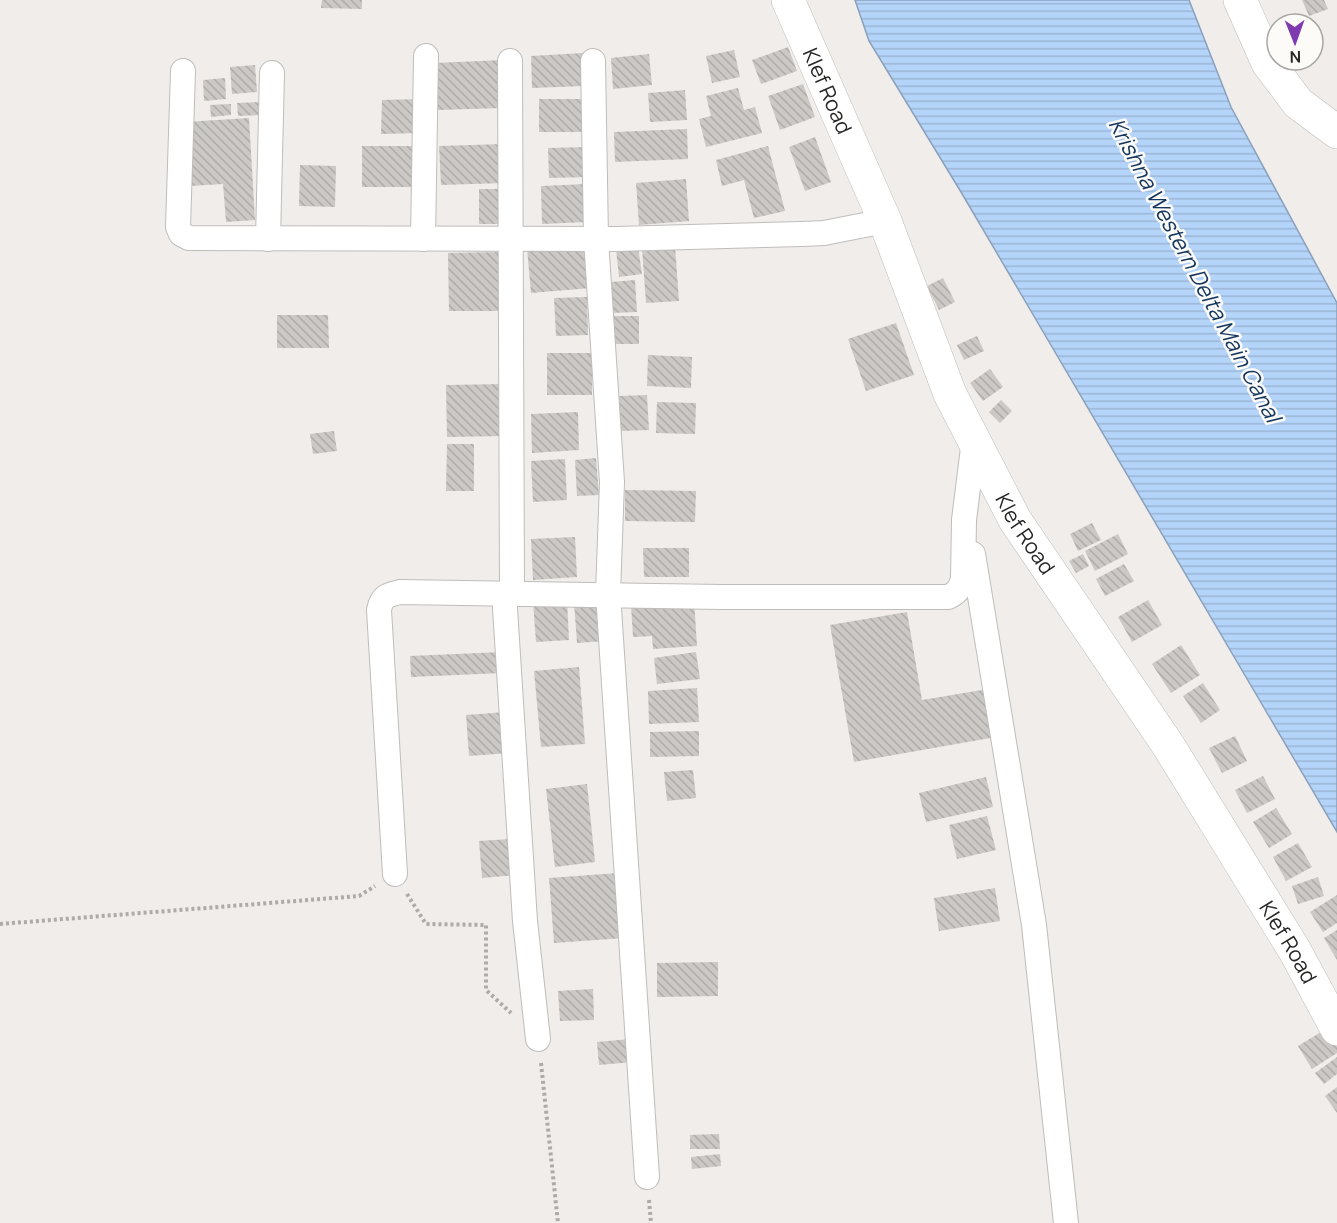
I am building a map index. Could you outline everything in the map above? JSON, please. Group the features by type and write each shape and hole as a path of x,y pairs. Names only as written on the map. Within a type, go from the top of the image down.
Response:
{"main road":[{"name":"Klef Road","path":"788,0 885,221 950,394 1014,520 1168,745 1295,951 1337,1029"},
{"path":"1240,0 1269,63 1292,95 1298,103 1337,132"}],"street":[{"path":"423,238 426,56"},
{"path":"510,61 508,593 525,921 538,1039"},
{"path":"593,61 596,238 612,482 608,594 647,1177"},
{"path":"183,71 178,227 181,234 189,238 596,238 802,234 824,233 885,221"},
{"path":"268,239 272,73"},
{"path":"395,874 379,610 381,602 388,595 400,592 722,597 948,597 956,594 963,579 965,509 974,440"},
{"path":"965,509 1034,926 1066,1223"}],"path":[{"path":"0,924 358,896 395,874 426,924 486,925 486,990 538,1039 558,1223"}],"water":[{"name":"Krishna Western Delta Main Canal","path":"855,0 1189,0 1231,107 1337,303 1337,832 961,192 869,41"}],"building":[{"path":"322,0 362,0 362,9 321,8"},
{"path":"1302,0 1324,0 1328,9 1320,12 1307,12"},
{"path":"788,47 797,71 761,84 752,60"},
{"path":"734,50 740,77 712,83 706,56"},
{"path":"583,53 584,86 532,88 531,56"},
{"path":"649,54 652,85 613,89 611,58"},
{"path":"503,60 503,108 438,110 435,63"},
{"path":"255,65 257,92 232,94 230,67"},
{"path":"225,78 226,99 204,101 203,80"},
{"path":"803,84 815,117 780,130 768,96"},
{"path":"738,88 744,110 755,107 762,133 706,147 699,119 711,116 706,96"},
{"path":"685,90 687,120 650,122 648,93"},
{"path":"421,99 422,133 381,134 382,100"},
{"path":"539,99 589,99 589,132 539,132"},
{"path":"260,102 260,115 238,116 237,103"},
{"path":"231,104 231,115 211,117 210,105"},
{"path":"249,118 255,220 226,222 223,184 190,186 185,122"},
{"path":"687,129 688,159 615,162 614,132"},
{"path":"815,137 831,182 805,191 789,147"},
{"path":"504,144 505,183 441,185 439,146"},
{"path":"362,146 418,146 418,187 362,187"},
{"path":"768,146 785,211 754,218 744,180 722,186 716,160"},
{"path":"587,147 588,177 549,178 548,148"},
{"path":"300,165 336,166 335,207 299,206"},
{"path":"686,179 689,221 639,225 636,183"},
{"path":"587,184 588,222 542,224 541,186"},
{"path":"479,189 506,189 506,224 479,224"},
{"path":"587,243 591,288 531,293 527,248"},
{"path":"675,246 679,301 646,303 642,248"},
{"path":"638,247 642,274 619,277 616,249"},
{"path":"502,252 502,311 449,311 448,253"},
{"path":"943,278 955,302 939,310 927,286"},
{"path":"635,280 637,312 612,313 611,282"},
{"path":"587,297 588,335 556,336 554,298"},
{"path":"277,315 328,315 329,348 277,348"},
{"path":"613,316 639,316 639,344 613,344"},
{"path":"896,323 914,375 866,391 848,339"},
{"path":"977,336 984,351 964,360 957,345"},
{"path":"547,353 592,353 592,395 547,395"},
{"path":"648,355 692,357 691,388 647,386"},
{"path":"990,369 1003,387 983,401 970,383"},
{"path":"504,384 505,436 447,437 446,385"},
{"path":"647,395 649,430 620,431 619,396"},
{"path":"1001,400 1012,411 1000,423 989,412"},
{"path":"657,402 696,403 695,434 656,433"},
{"path":"578,412 579,450 532,453 531,414"},
{"path":"334,431 337,451 313,454 310,434"},
{"path":"447,444 474,444 474,491 446,491"},
{"path":"596,458 599,495 577,496 575,460"},
{"path":"565,459 567,500 533,502 531,461"},
{"path":"625,490 696,491 695,522 625,521"},
{"path":"1092,523 1101,540 1078,551 1070,534"},
{"path":"1118,534 1128,554 1095,571 1085,551"},
{"path":"575,537 577,577 533,580 531,539"},
{"path":"643,548 689,548 689,577 644,577"},
{"path":"1083,554 1089,566 1076,573 1069,561"},
{"path":"1124,564 1134,581 1105,596 1096,579"},
{"path":"567,599 569,640 536,642 533,602"},
{"path":"602,600 605,641 577,643 574,602"},
{"path":"694,600 697,646 653,649 652,636 633,637 631,605"},
{"path":"1148,600 1162,625 1132,642 1118,617"},
{"path":"907,612 922,700 988,689 996,737 854,762 830,625"},
{"path":"1181,645 1200,675 1171,693 1152,664"},
{"path":"502,652 502,673 411,677 410,656"},
{"path":"696,652 700,679 657,684 654,658"},
{"path":"579,667 585,744 541,747 534,671"},
{"path":"1203,683 1220,710 1201,723 1183,696"},
{"path":"697,688 699,722 649,724 648,691"},
{"path":"506,712 509,753 469,756 466,715"},
{"path":"699,731 699,756 650,757 650,732"},
{"path":"1235,736 1247,761 1222,773 1209,748"},
{"path":"693,770 696,798 667,801 664,772"},
{"path":"1263,776 1275,799 1247,813 1235,790"},
{"path":"986,777 993,807 926,822 919,793"},
{"path":"587,784 595,862 555,867 546,789"},
{"path":"1276,808 1292,834 1269,848 1253,822"},
{"path":"987,816 996,850 957,859 949,825"},
{"path":"512,839 515,875 482,878 479,841"},
{"path":"1298,843 1312,867 1286,881 1273,857"},
{"path":"618,873 624,938 554,943 549,878"},
{"path":"1318,877 1324,896 1298,904 1292,886"},
{"path":"995,888 1000,921 939,931 934,898"},
{"path":"1337,895 1337,923 1323,932 1310,912"},
{"path":"1337,930 1337,960 1324,938"},
{"path":"718,962 718,996 657,997 657,963"},
{"path":"593,989 594,1020 560,1021 558,991"},
{"path":"1326,1029 1337,1047 1337,1053 1312,1069 1298,1046"},
{"path":"630,1039 633,1062 599,1065 597,1042"},
{"path":"1337,1057 1337,1074 1324,1084 1315,1073"},
{"path":"1337,1087 1337,1113 1325,1096"},
{"path":"719,1134 720,1149 690,1149 690,1135"},
{"path":"720,1154 721,1166 692,1169 691,1157"}]}
